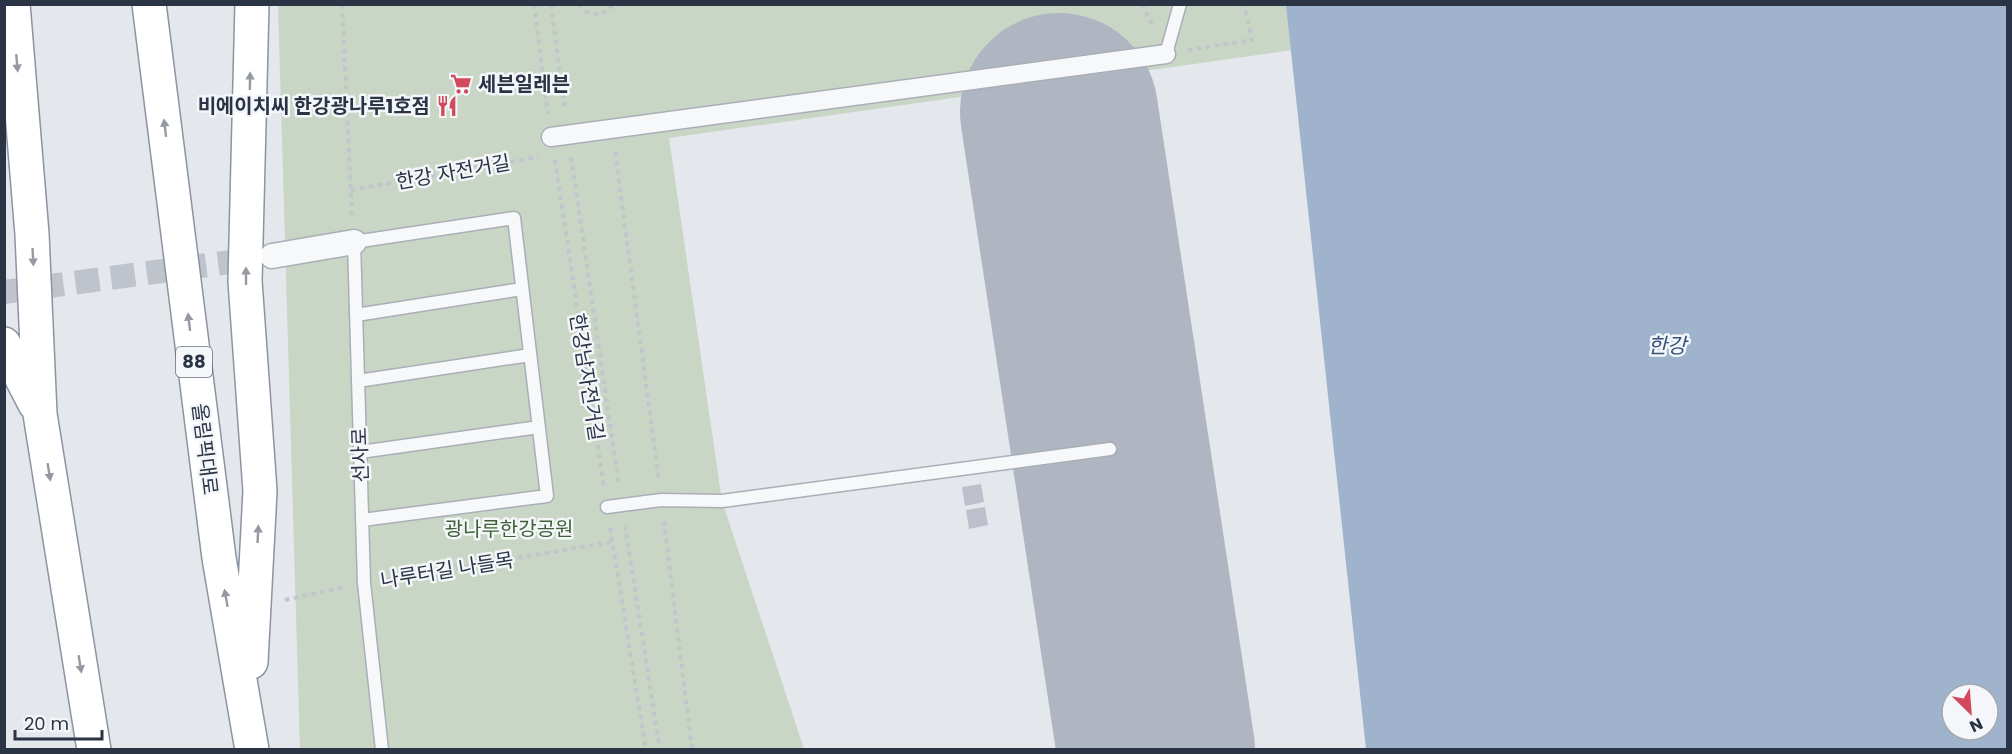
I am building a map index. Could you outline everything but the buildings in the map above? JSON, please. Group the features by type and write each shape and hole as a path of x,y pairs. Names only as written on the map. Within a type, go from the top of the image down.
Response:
{"highway":[{"path":"13,4 32,234 40,414 94,750"},
{"name":"올림픽대로","path":"149,4 219,558 250,734"},
{"path":"250,734 260,491 245,281 252,4"},
{"path":"4,344 40,414"}],"street":[{"path":"558,142 611,129 1166,54"},
{"path":"272,256 354,242"}],"lane":[{"path":"1166,54 1180,4"},
{"path":"354,242 514,218 547,496 362,520"},
{"name":"선사로","path":"354,242 364,583 382,750"},
{"path":"356,315 522,289"},
{"path":"358,381 530,356"},
{"path":"360,452 538,427"},
{"path":"607,507 661,500 722,501 1110,449"}],"path":[{"path":"342,4 354,242"},
{"name":"한강남자전거길","path":"534,4 558,142 612,542 646,750"},
{"path":"551,4 558,142 622,505 660,750"},
{"path":"579,4 585,11 600,15 615,4"},
{"path":"1244,4 1252,40"},
{"path":"611,129 692,750"},
{"name":"한강 자전거길","path":"351,190 558,142"},
{"name":"나루터길 나들목","path":"282,600 364,583 612,542"}],"green space":[{"name":"광나루한강공원","path":"1286,4 1293,50 669,138 722,501 804,749 300,750 278,5"}],"water":[{"name":"한강","path":"1286,5 2007,5 2007,749 1366,749"}],"runway":[{"path":"1059,112 1156,750"}],"tunnel":[{"path":"4,292 261,258"}],"place":[{"name":"세븐일레븐","path":"461,84"},
{"name":"비에이치씨 한강광나루1호점","path":"447,106"}]}
